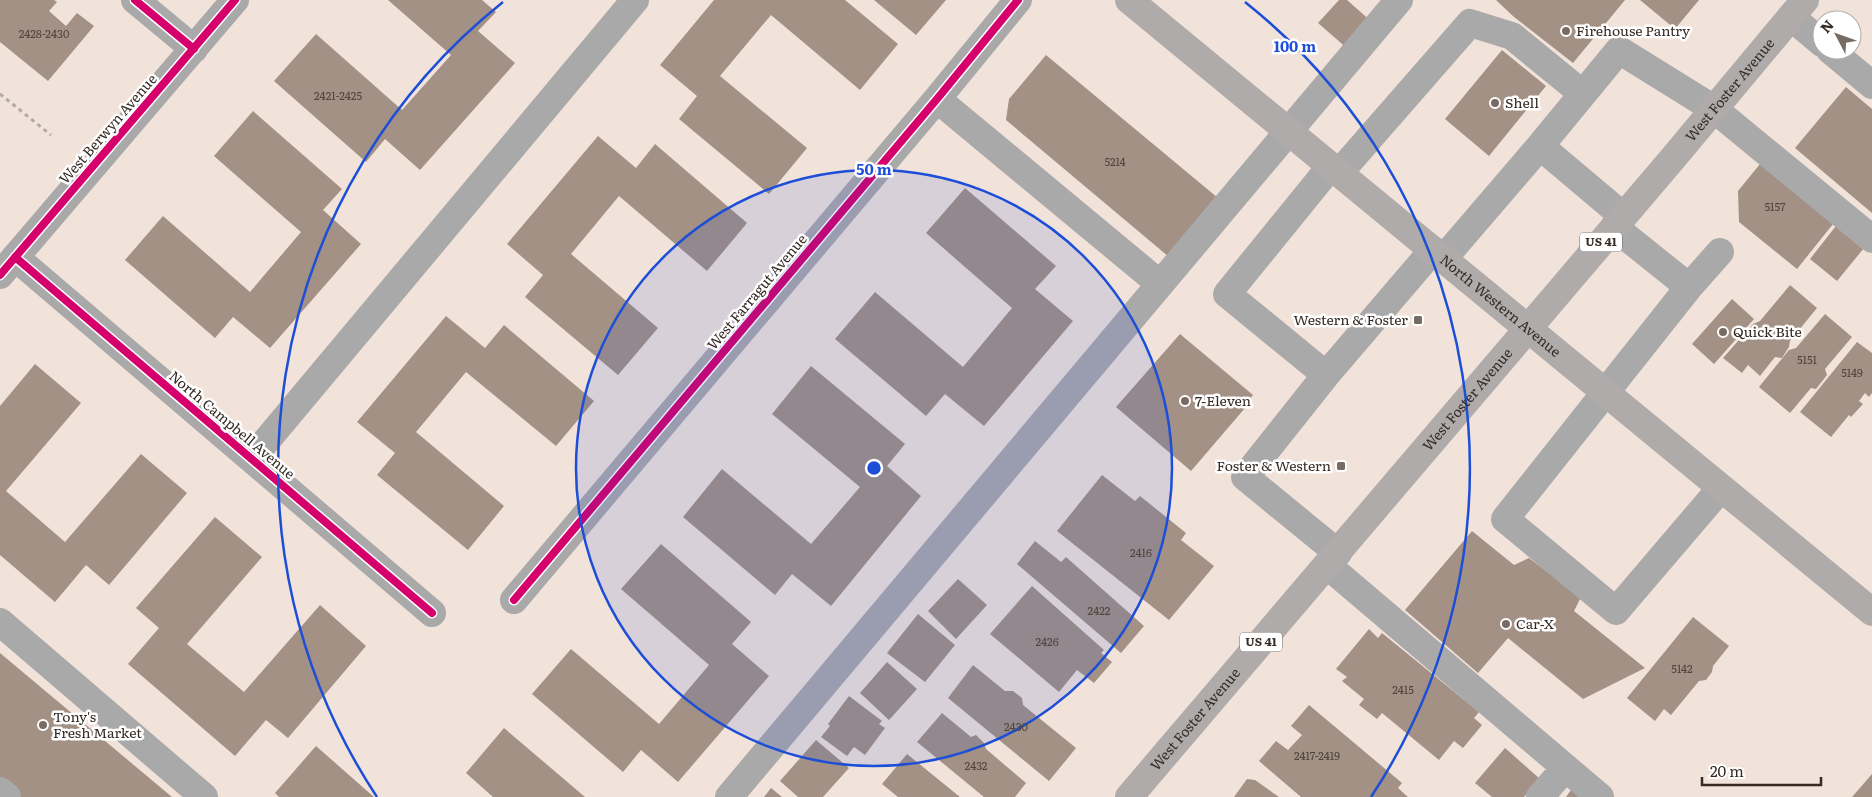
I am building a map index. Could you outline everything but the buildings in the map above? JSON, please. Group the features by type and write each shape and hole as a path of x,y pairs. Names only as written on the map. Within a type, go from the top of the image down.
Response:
{"main road":[{"name":"North Western Avenue","path":"1129,0 1872,612"},
{"name":"West Foster Avenue","path":"1129,797 1333,559 1798,8"}],"street":[{"path":"135,0 194,49"},
{"name":"West Berwyn Avenue","path":"8,266 236,0"},
{"path":"252,458 635,0"},
{"name":"West Farragut Avenue","path":"514,600 937,99 1018,0"},
{"path":"729,797 1399,0"},
{"path":"1798,8 1812,28"},
{"path":"1326,375 1226,294 1335,170 1470,23 1512,36 1583,94"},
{"path":"1600,797 1565,768 1333,559 1245,477 1326,375 1540,146 1619,50 1714,109 1872,239"},
{"path":"1842,60 1872,85"},
{"path":"937,99 1160,284"},
{"path":"1540,146 1690,287"},
{"path":"1720,252 1505,519 1616,611 1722,488"},
{"name":"North Campbell Avenue","path":"8,266 252,458 432,613"},
{"path":"0,622 204,797"},
{"path":"1540,797 1565,768"},
{"path":"0,791 7,797"}],"path":[{"path":"0,94 51,135"}],"cycle path":[{"path":"135,0 194,49"},
{"path":"0,275 235,0"},
{"path":"514,600 937,99 1018,0"},
{"path":"15,257 432,613"}],"place":[{"name":"Firehouse Pantry","path":"1566,31"},
{"name":"Shell","path":"1495,103"},
{"name":"Western & Foster","path":"1418,320"},
{"name":"Quick Bite","path":"1723,332"},
{"name":"7-Eleven","path":"1185,401"},
{"name":"Foster & Western","path":"1341,466"},
{"name":"Car-X","path":"1506,624"},
{"name":"Tony's Fresh Market","path":"43,725"}]}
